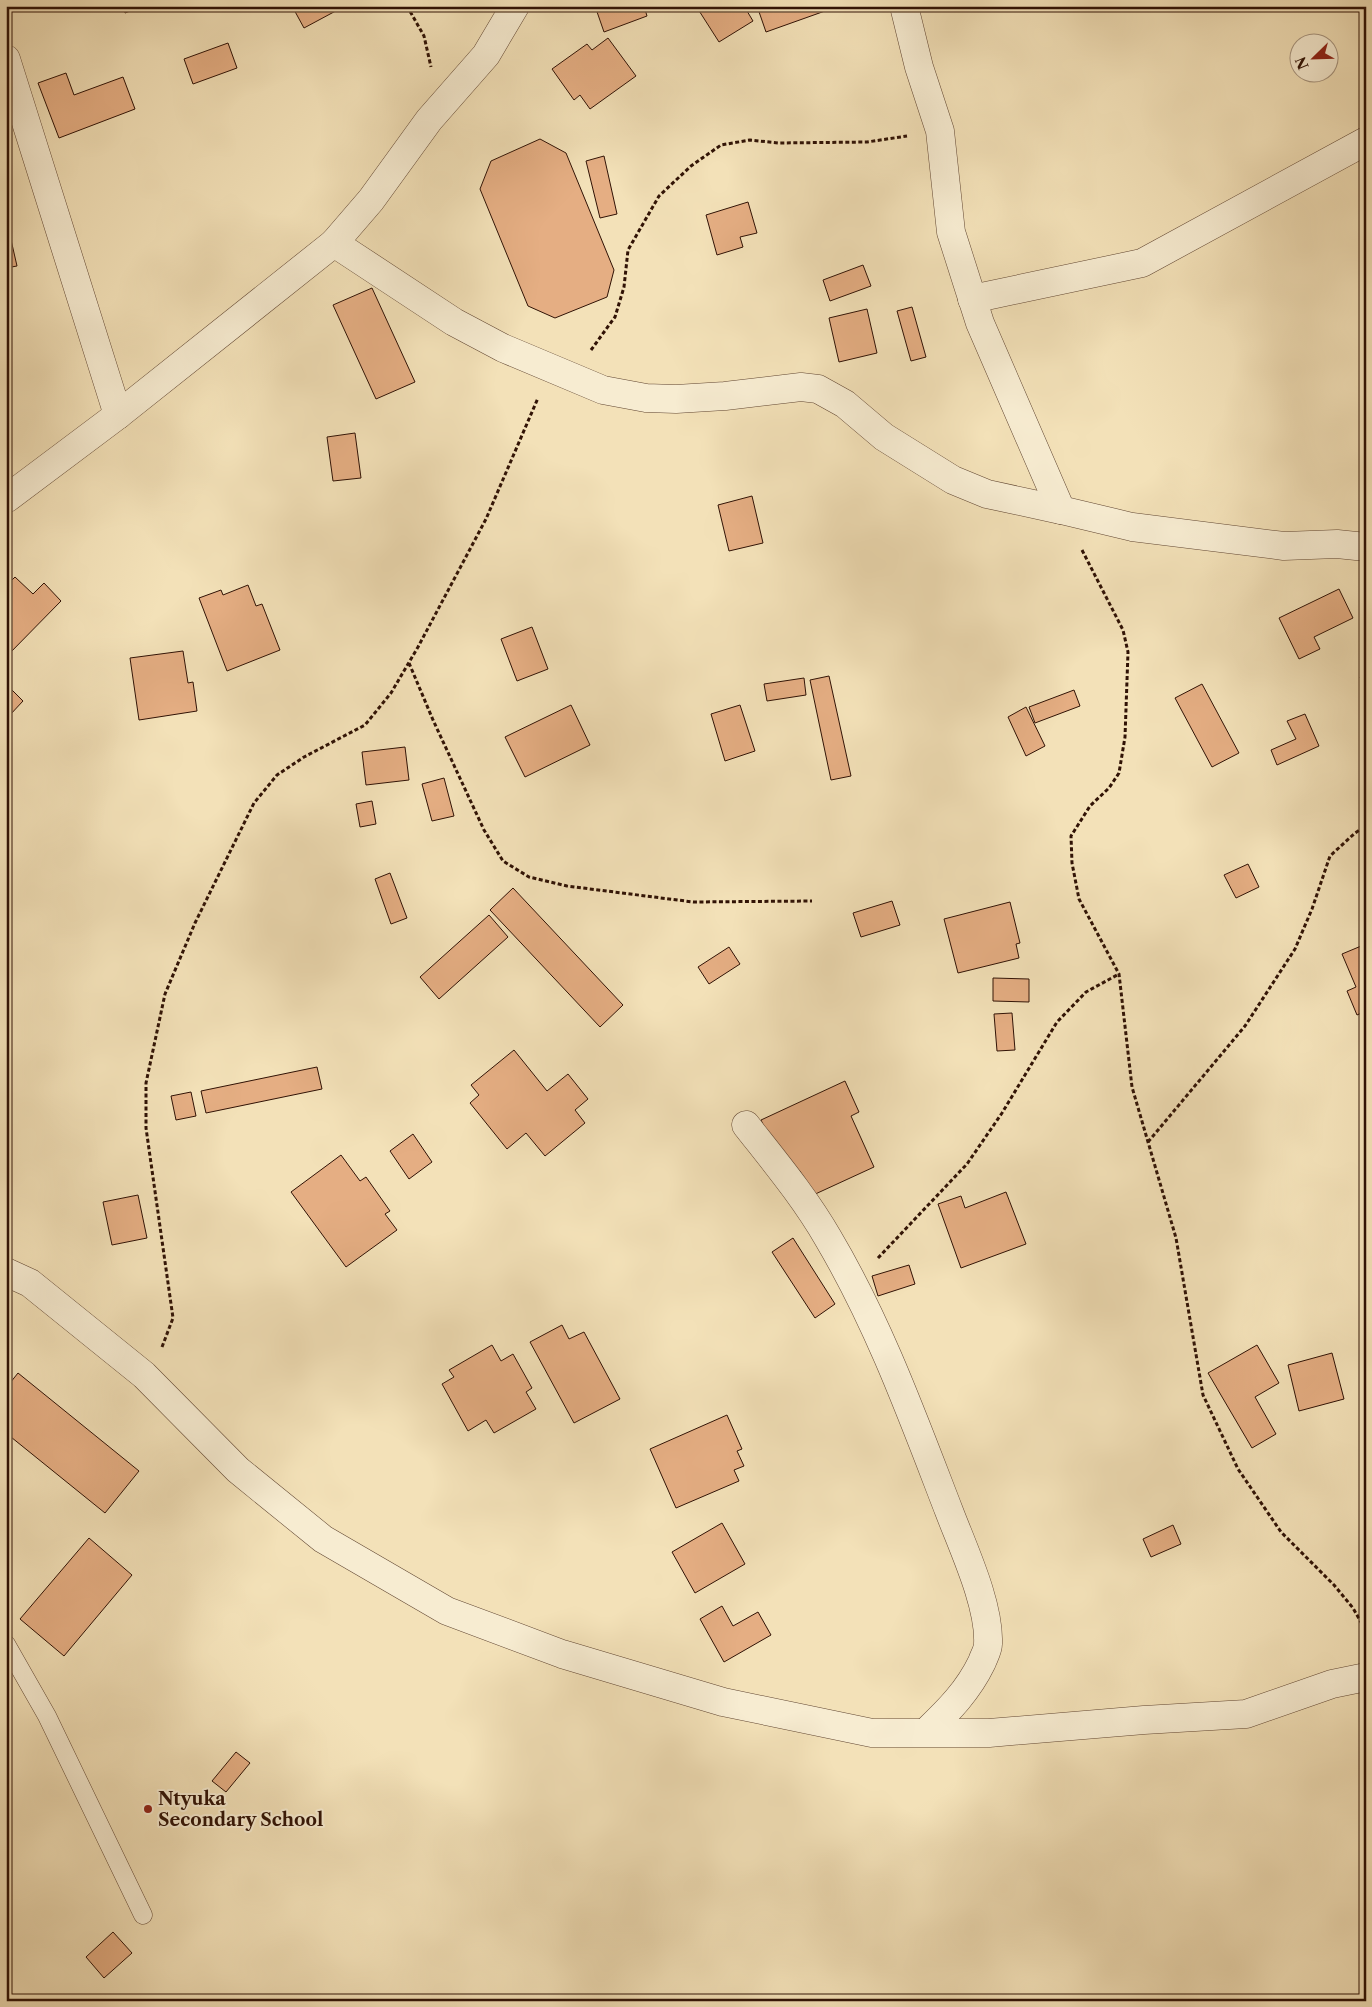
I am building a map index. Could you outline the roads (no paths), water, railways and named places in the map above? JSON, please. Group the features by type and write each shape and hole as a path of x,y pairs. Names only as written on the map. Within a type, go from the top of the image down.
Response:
{"street":[{"path":"6,498 118,415 334,242 371,200 429,120 486,55 515,6"},
{"path":"904,6 919,67 940,131 951,232 980,324 1061,510"},
{"path":"6,59 118,415"},
{"path":"972,299 1142,263 1366,141"},
{"path":"334,242 454,322 503,348 603,390 646,398 725,396 800,387 818,389 845,404 884,437 952,480 987,494 1132,527 1284,546 1337,544 1366,546"},
{"path":"746,1125 796,1189 828,1237 854,1285 901,1388 975,1579 987,1623 989,1646 975,1676 960,1700 926,1732"},
{"path":"6,1272 30,1283 144,1375 238,1470 323,1539 447,1611 562,1654 723,1702 872,1733 989,1733 1144,1720 1246,1714 1332,1684 1366,1677"}],"lane":[{"path":"6,1644 47,1716 144,1916"}],"place":[{"name":"Ntyuka Secondary School","path":"148,1809"}]}
